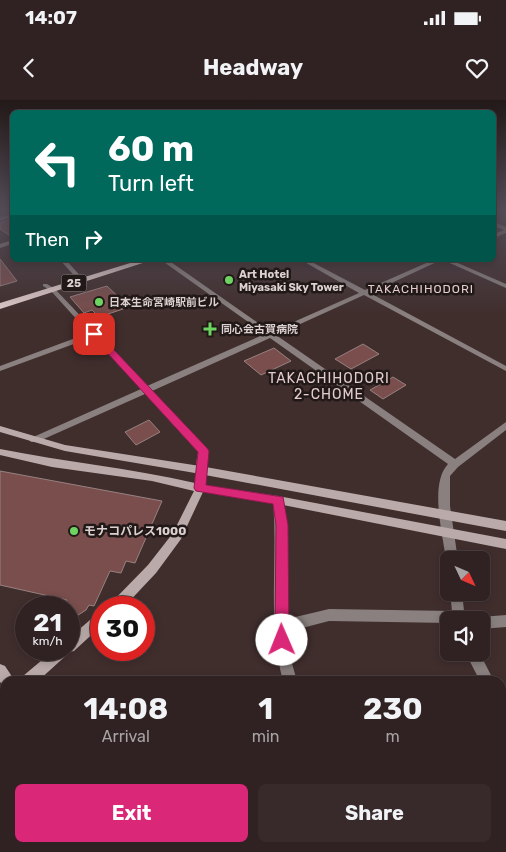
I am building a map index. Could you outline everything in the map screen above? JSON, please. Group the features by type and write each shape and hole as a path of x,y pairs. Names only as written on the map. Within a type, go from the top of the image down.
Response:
{"main road":[{"name":"25","path":"0,306 53,290 123,262"},
{"name":"25","path":"0,299 45,285 140,262"}],"street":[{"path":"65,262 80,278"},
{"path":"167,262 455,464"},
{"path":"308,262 506,368"},
{"path":"34,440 434,262"},
{"path":"451,262 506,286"},
{"path":"45,285 53,290 204,451 200,470 200,488 176,536 152,569 126,596"},
{"path":"0,369 94,334"},
{"path":"451,551 444,495 445,477 449,469 506,426"},
{"path":"0,429 65,448 200,470 506,526"},
{"path":"0,452 52,463 152,477 200,488 278,500 506,544"},
{"path":"278,500 282,525 282,653 289,676"},
{"path":"281,627 328,614 440,617"},
{"path":"490,622 506,621"},
{"path":"80,636 90,628"},
{"path":"34,676 51,661"},
{"path":"476,661 484,676"}],"building":[{"path":"0,259 17,281 0,286"},
{"name":"日本生命宮崎駅前ビル","path":"107,286 129,307 99,317 92,310 84,313 70,297"},
{"path":"363,344 379,354 351,369 335,359"},
{"path":"274,348 291,361 261,375 244,361"},
{"path":"393,377 406,385 383,399 370,390"},
{"path":"149,420 160,432 136,445 125,432"},
{"name":"モナコパレス1000","path":"0,471 162,501 135,563 126,561 121,573 110,571 99,596 90,596 90,605 80,614 80,596 49,596 0,585"}],"place":[{"name":"Art Hotel Miyasaki Sky Tower","path":"229,280"},
{"name":"日本生命宮崎駅前ビル","path":"99,302"},
{"name":"同心会古賀病院","path":"210,329"},
{"name":"モナコパレス1000","path":"74,531"}],"district":[{"name":"TAKACHIHODORI","path":"421,289"},
{"name":"TAKACHIHODORI 2-CHOME","path":"329,386"}],"route":[{"path":"94,334 204,451 200,470 200,488 278,500 282,525 282,640"}]}
